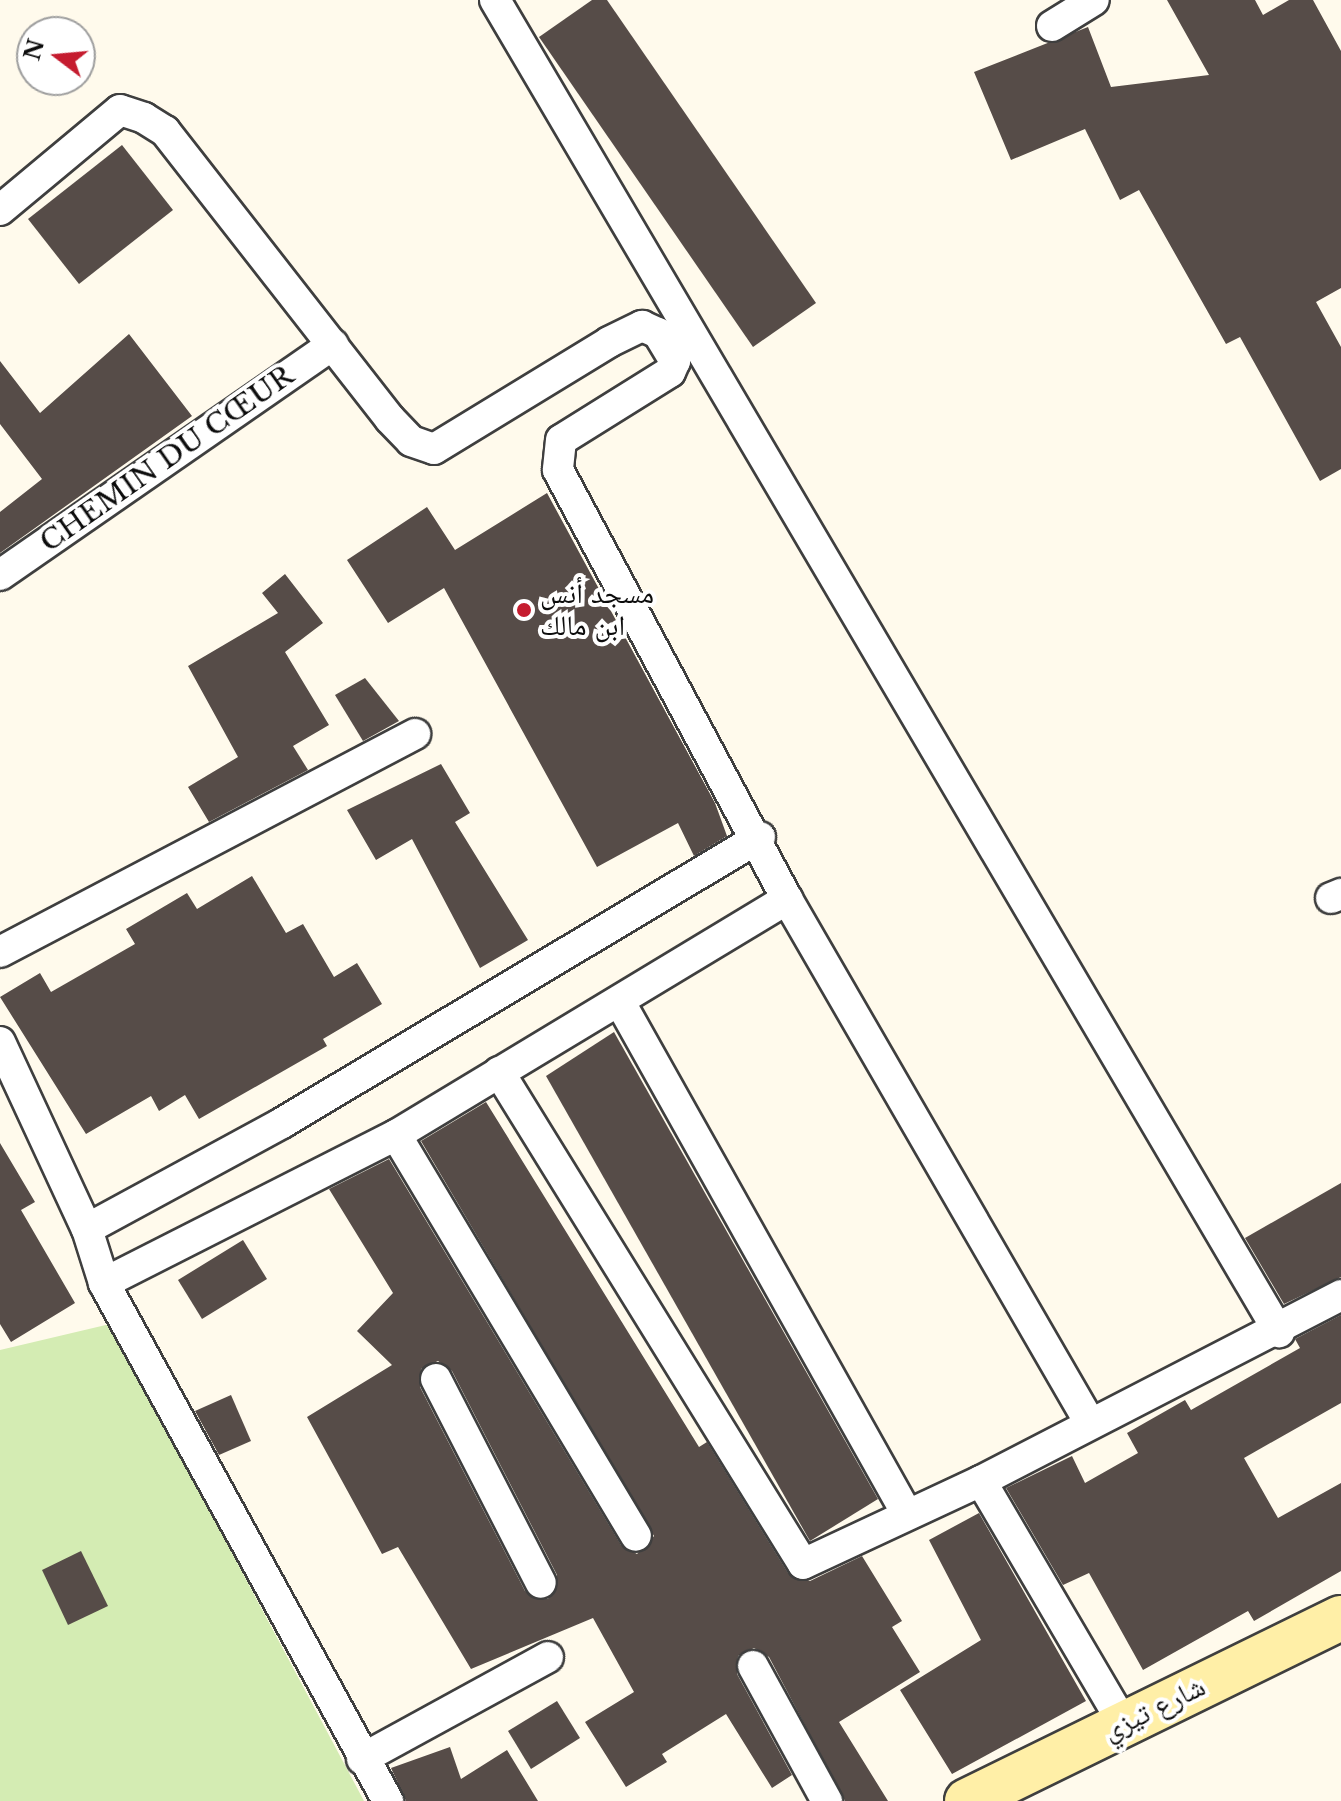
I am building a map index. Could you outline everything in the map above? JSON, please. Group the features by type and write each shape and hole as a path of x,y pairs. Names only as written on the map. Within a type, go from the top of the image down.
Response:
{"street":[{"path":"495,0 1279,1332"},
{"path":"1052,26 1094,0"},
{"path":"0,210 120,110 144,118 165,131 411,441 434,449 609,342 642,326 658,333 675,361 670,372 561,440 558,470 760,837 787,899 1090,1423"},
{"name":"CHEMIN DU CŒUR","path":"0,575 333,344"},
{"path":"0,952 415,734"},
{"path":"87,1229 282,1123 760,837"},
{"path":"104,1283 396,1135 499,1072 621,1004 787,899"},
{"path":"621,1004 907,1514"},
{"path":"0,1042 87,1229 104,1283 362,1759 388,1801"},
{"path":"499,1072 803,1564 981,1481 1090,1423 1279,1332 1341,1295"},
{"path":"396,1135 636,1536"},
{"path":"436,1379 541,1583"},
{"path":"981,1481 1123,1723"},
{"name":"شارع تيزي","path":"967,1801 1341,1618"},
{"path":"362,1759 548,1657"},
{"path":"753,1666 827,1801"}],"green space":[{"path":"110,1324 364,1801 0,1801 0,1350"}],"building":[{"path":"592,0 607,0 816,303 753,347 539,37"},
{"path":"1167,0 1255,0 1263,15 1289,0 1313,0 1341,51 1341,288 1316,302 1341,347 1341,469 1320,481 1240,337 1226,344 1139,190 1120,200 1085,129 1011,160 974,72 1088,27 1111,87 1209,75"},
{"path":"122,145 173,210 79,284 28,219"},
{"path":"129,334 192,416 0,553 0,512 42,479 0,424 0,361 40,413"},
{"path":"547,493 715,803 727,836 694,856 678,823 597,867 444,588 388,623 347,560 427,507 455,550"},
{"path":"285,574 323,623 285,652 329,725 293,746 308,770 209,822 188,787 238,757 188,666 278,613 262,593"},
{"path":"365,678 399,721 363,741 335,695"},
{"path":"441,764 470,813 455,822 528,940 480,968 412,839 376,860 347,810"},
{"path":"252,876 286,933 303,924 334,977 357,963 382,1004 323,1039 327,1046 199,1119 185,1095 159,1111 151,1096 86,1134 0,997 40,973 51,992 135,944 126,929 187,893 197,909"},
{"path":"614,1032 878,1499 810,1541 546,1076"},
{"path":"486,1102 699,1447 707,1442 788,1573 810,1581 862,1556 902,1621 892,1627 920,1672 839,1722 888,1801 845,1801 769,1657 754,1648 738,1656 737,1674 792,1775 772,1788 726,1714 662,1754 667,1762 626,1787 585,1722 634,1692 593,1618 471,1669 398,1547 382,1554 307,1417 392,1365 357,1331 393,1293 329,1189 389,1159 621,1545 637,1554 654,1536 421,1141","holes":["438,1361 452,1371 557,1575 548,1599 525,1591 420,1387 421,1369"]},
{"path":"0,1143 35,1202 21,1210 75,1303 11,1342 0,1324"},
{"path":"1341,1183 1341,1277 1284,1304 1245,1238"},
{"path":"243,1240 267,1279 202,1319 178,1280"},
{"path":"1341,1315 1341,1403 1244,1458 1278,1518 1341,1483 1341,1571 1254,1621 1248,1611 1143,1670 1089,1573 1063,1585 1006,1488 1072,1456 1085,1483 1138,1453 1127,1433 1185,1400 1191,1410 1300,1348 1295,1339"},
{"path":"231,1395 251,1441 219,1455 195,1411"},
{"path":"979,1513 1086,1701 952,1774 900,1690 981,1640 929,1540"},
{"path":"81,1551 108,1606 68,1625 42,1570"},
{"path":"557,1701 580,1738 531,1769 508,1731"},
{"path":"450,1747 461,1779 507,1750 538,1801 406,1801 391,1768"}],"place":[{"name":"مسجد أنس ابن مالك","path":"524,610"}]}
